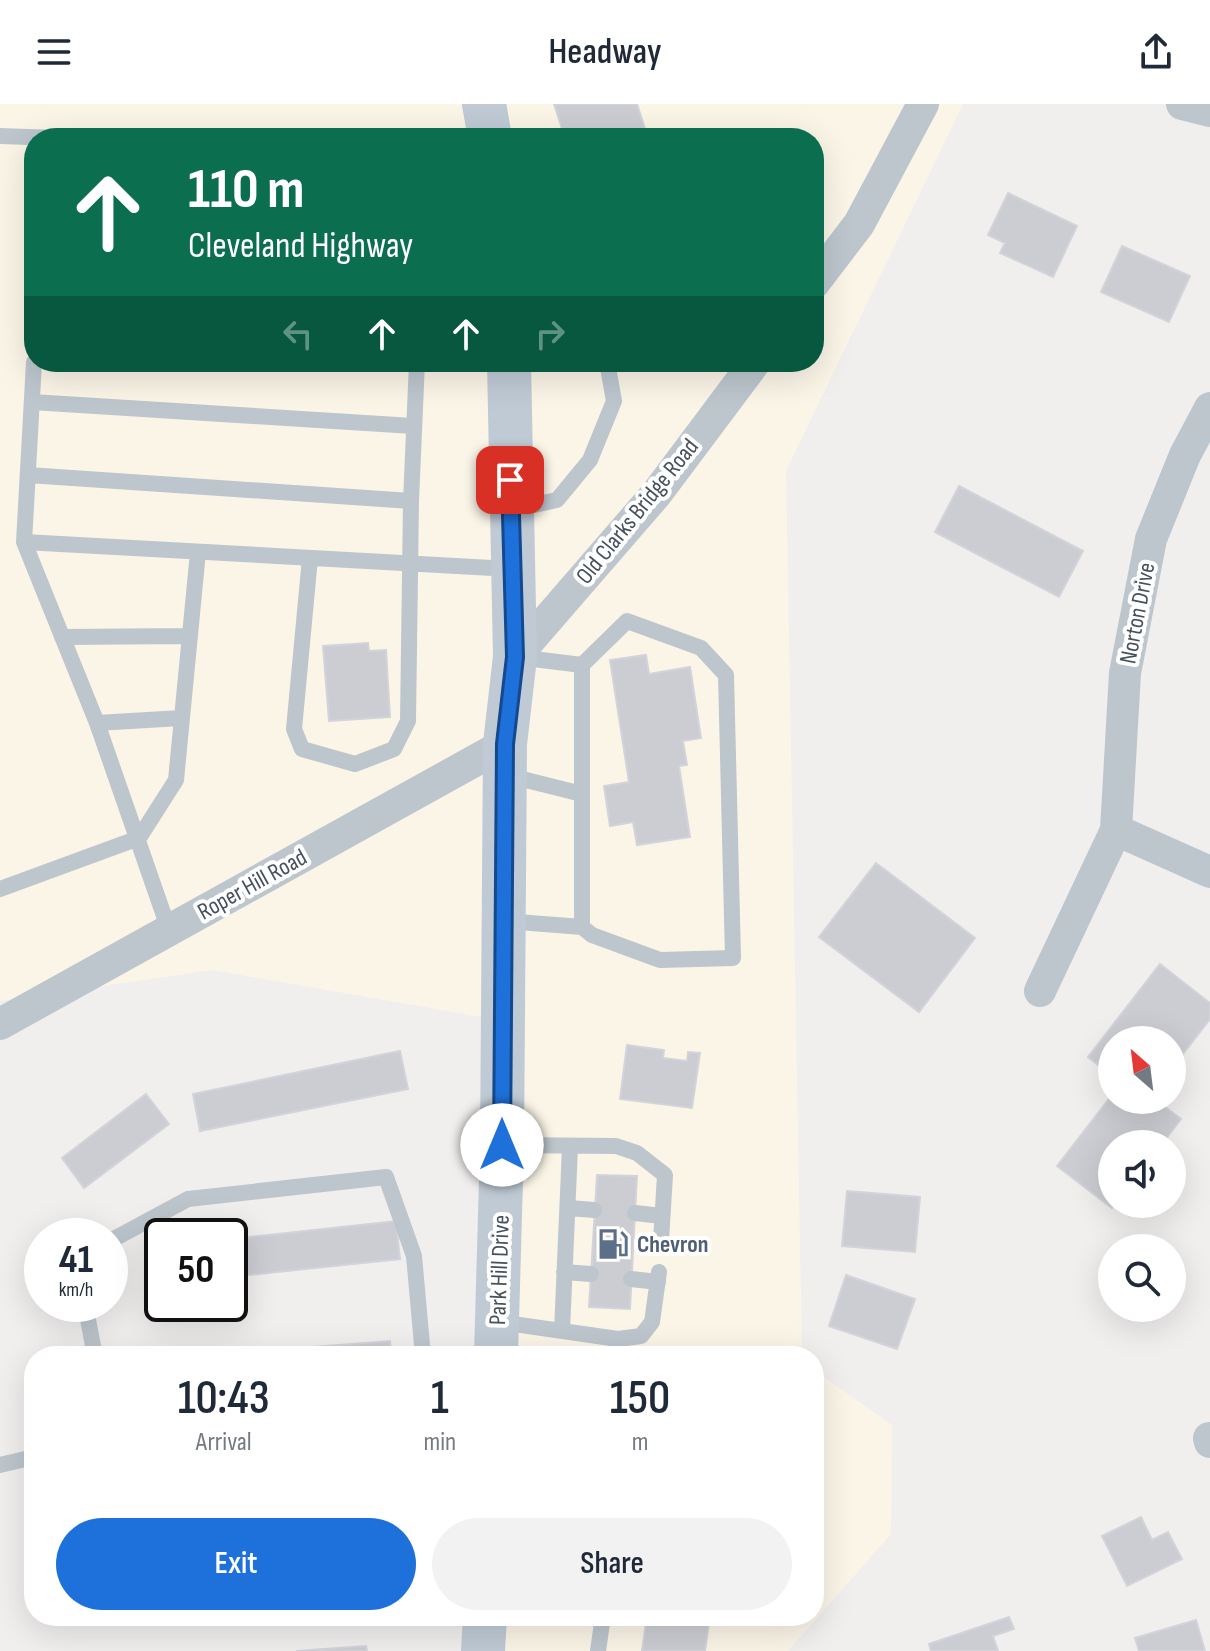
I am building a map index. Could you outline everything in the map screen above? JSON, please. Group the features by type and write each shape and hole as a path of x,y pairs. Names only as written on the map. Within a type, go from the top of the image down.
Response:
{"main road":[{"path":"484,104 488,128"},
{"name":"Park Hill Drive","path":"496,1339 502,1145 504,759 515,657 509,372"},
{"path":"483,1651 484,1626"}],"street":[{"path":"824,270 859,224 923,104"},
{"path":"1182,104 1210,111"},
{"name":"Old Clarks Bridge Road","path":"515,657 657,493 748,372"},
{"name":"Norton Drive","path":"1040,991 1116,830 1125,673 1151,539 1185,455 1210,408"},
{"name":"Roper Hill Road","path":"0,1024 169,930 504,759"},
{"path":"1116,830 1210,872"}],"lane":[{"path":"0,136 24,137"},
{"path":"34,372 24,542 97,723 169,930"},
{"path":"310,558 294,729 302,749 355,764 394,749 408,721 416,372"},
{"path":"510,510 557,500 590,460 614,401 609,372"},
{"path":"32,402 413,426"},
{"path":"28,475 411,501"},
{"path":"24,542 511,569"},
{"path":"0,889 139,838 176,780 198,552"},
{"path":"503,921 582,927 592,935 660,960 733,958 726,675 701,648 627,621 582,665 582,927"},
{"path":"62,637 190,636"},
{"path":"515,657 582,665"},
{"path":"97,723 181,718"},
{"path":"504,759 582,794"},
{"path":"502,1145 616,1146 637,1153 665,1175 661,1241"},
{"path":"562,1331 570,1147"},
{"path":"128,1231 188,1199 386,1177 414,1256 422,1346"},
{"path":"569,1208 594,1210"},
{"path":"635,1213 662,1216"},
{"path":"564,1272 591,1274"},
{"path":"496,1339 562,1331 618,1339 641,1336 652,1322 659,1277 631,1279"},
{"path":"88,1322 93,1346"},
{"path":"0,1465 24,1459"},
{"path":"598,1651 602,1626"}],"shaded area":[{"path":"0,104 963,104 786,471 802,1346 498,1346 516,1023 212,970 0,1001"},
{"path":"824,1377 892,1425 891,1534 824,1610"},
{"path":"482,1626 810,1626 788,1651 481,1651"}],"building":[{"path":"554,104 637,104 645,128 562,128"},
{"path":"1008,193 1077,226 1053,277 1000,253 1005,243 988,235"},
{"path":"1122,246 1190,276 1169,322 1101,292"},
{"path":"959,486 1083,551 1059,597 935,532"},
{"path":"368,643 369,651 386,650 390,717 329,721 323,646"},
{"path":"646,655 649,674 690,667 701,738 683,741 687,765 679,766 690,837 637,845 633,822 610,826 604,786 629,782 610,660"},
{"path":"876,863 975,938 919,1012 819,937"},
{"path":"1160,964 1210,1003 1210,1019 1186,1050 1186,1026 1112,1026"},
{"path":"1098,1044 1098,1065 1088,1057"},
{"path":"627,1045 664,1050 663,1058 687,1061 688,1052 700,1053 692,1108 620,1099"},
{"path":"400,1051 408,1089 200,1131 193,1094"},
{"path":"146,1094 169,1124 84,1188 62,1158"},
{"path":"1098,1113 1174,1114 1181,1119 1173,1130 1098,1130 1098,1197 1057,1166"},
{"name":"Chevron","path":"597,1175 637,1176 630,1309 589,1307"},
{"path":"847,1191 920,1197 915,1252 842,1246"},
{"path":"396,1221 400,1259 248,1275 248,1237"},
{"path":"846,1275 915,1299 897,1349 829,1326"},
{"path":"390,1341 390,1346 325,1346"},
{"path":"1141,1517 1152,1540 1168,1532 1182,1559 1127,1586 1102,1536"},
{"path":"1009,1617 1014,1629 993,1636 998,1651 931,1651 929,1644"},
{"path":"1196,1620 1205,1651 1139,1651 1135,1638"},
{"path":"646,1626 709,1626 705,1651 642,1651"},
{"path":"366,1646 367,1651 296,1651"}],"place":[{"name":"Chevron","path":"613,1244"}],"route":[{"path":"502,1145 505,744 515,657 510,480"}]}
